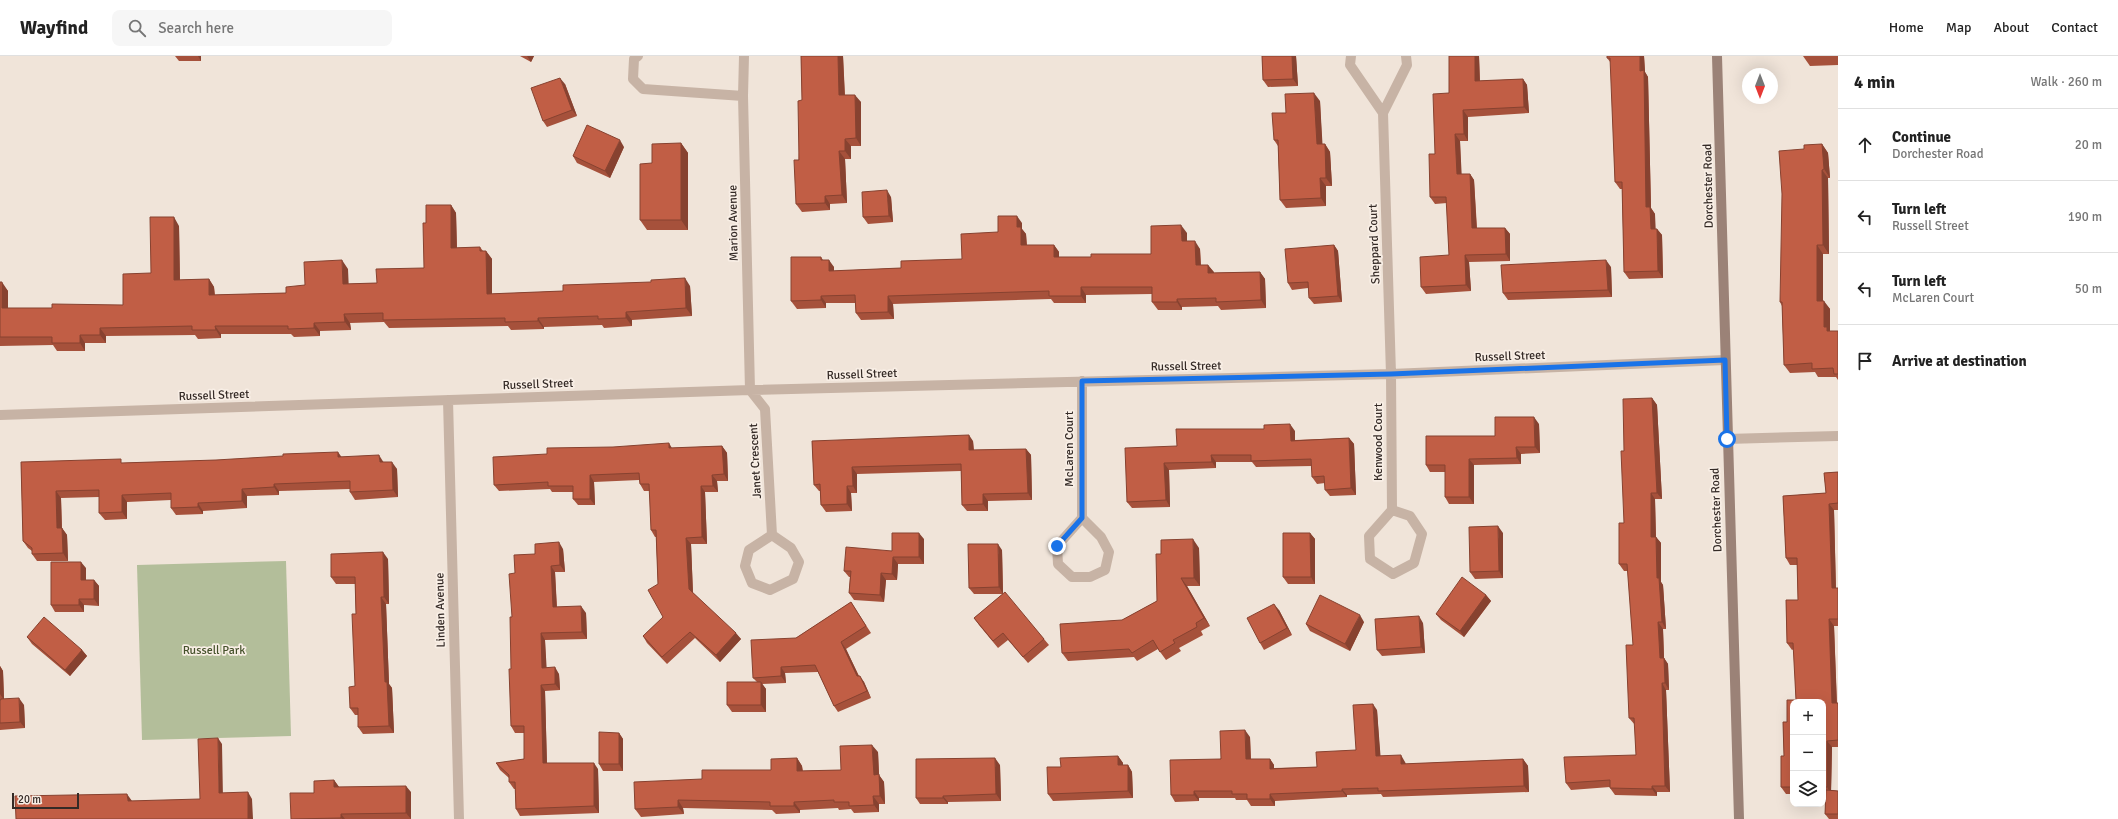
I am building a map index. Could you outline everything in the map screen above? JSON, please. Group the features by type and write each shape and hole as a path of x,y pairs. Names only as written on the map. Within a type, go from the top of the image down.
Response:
{"main road":[{"name":"Dorchester Road","path":"1717,56 1739,819"}],"street":[{"path":"638,56 634,59 633,79 643,89 743,96"},
{"name":"Marion Avenue","path":"744,56 743,96 750,390"},
{"path":"1351,56 1350,65 1383,113"},
{"name":"Sheppard Court","path":"1391,374 1383,113 1407,65 1406,56"},
{"name":"Russell Street","path":"0,415 750,390 1391,374 1725,360"},
{"name":"Kenwood Court","path":"1391,374 1392,510"},
{"name":"McLaren Court","path":"1082,381 1082,518"},
{"name":"Janet Crescent","path":"750,390 765,409 772,535"},
{"name":"Linden Avenue","path":"448,400 459,819"},
{"path":"1727,439 1838,436"},
{"path":"1392,510 1410,516 1422,534 1414,563 1393,574 1370,559 1369,536 1392,510"},
{"path":"1082,518 1101,537 1109,552 1105,570 1090,577 1072,577 1058,564 1057,546 1082,518"},
{"path":"772,535 791,548 799,562 793,579 770,590 752,583 744,566 749,550 772,535"}],"green space":[{"name":"Russell Park","path":"286,561 291,736 142,740 137,565"}],"building":[{"path":"801,56 838,56 839,95 855,95 856,138 845,139 845,151 839,151 842,195 825,196 825,203 796,204 794,160 799,160 798,101 802,100"},
{"path":"1262,56 1292,56 1293,79 1263,80"},
{"path":"1449,56 1475,56 1475,81 1523,79 1524,107 1463,110 1464,134 1455,134 1457,174 1470,174 1472,228 1505,228 1506,254 1465,255 1466,285 1421,287 1420,257 1449,255 1446,197 1430,197 1429,154 1435,154 1433,94 1449,93"},
{"path":"1607,56 1640,56 1640,71 1644,70 1646,207 1650,207 1651,229 1657,229 1658,271 1624,272 1622,182 1615,182 1610,58 1607,58"},
{"path":"560,78 572,110 543,121 531,88"},
{"path":"1314,93 1317,144 1325,144 1326,178 1320,178 1321,198 1280,200 1278,140 1274,140 1272,113 1286,113 1285,94"},
{"path":"587,125 620,140 605,171 573,156"},
{"path":"681,143 681,220 640,220 640,164 652,163 652,144"},
{"path":"1822,144 1824,169 1822,170 1823,245 1817,245 1817,301 1824,301 1824,327 1827,327 1827,331 1838,331 1838,374 1834,374 1833,368 1812,369 1812,363 1784,365 1782,302 1780,302 1782,194 1779,151 1804,149 1804,145"},
{"path":"887,190 889,216 863,217 862,192"},
{"path":"426,205 451,205 451,248 480,247 480,251 486,251 487,294 563,291 563,285 651,282 651,280 685,278 686,308 626,312 626,318 598,319 598,316 538,318 538,321 505,322 505,318 383,320 383,313 344,314 345,322 314,323 314,328 288,329 288,326 215,326 216,330 192,330 192,326 100,328 100,335 80,335 80,343 52,343 52,337 0,337 0,282 2,282 2,308 52,308 52,304 123,305 123,274 151,273 150,217 174,217 174,280 209,279 209,295 286,293 286,287 305,285 304,262 342,260 343,284 377,283 376,269 424,268 423,223 426,223"},
{"path":"998,216 1017,216 1017,227 1021,227 1021,245 1054,245 1054,257 1091,257 1091,254 1151,254 1151,226 1181,225 1182,241 1195,241 1196,265 1208,265 1208,273 1260,272 1261,300 1216,302 1216,298 1177,299 1177,302 1152,302 1152,287 1081,287 1081,296 1049,296 1049,291 888,296 888,312 856,313 855,295 821,296 821,300 791,301 791,257 821,257 821,260 829,260 829,271 901,268 901,261 962,259 961,234 998,232"},
{"path":"1334,245 1338,296 1309,298 1308,282 1288,283 1285,249"},
{"path":"1606,260 1608,290 1503,293 1501,265"},
{"path":"1652,398 1657,493 1651,493 1651,537 1656,537 1657,578 1659,578 1662,622 1658,622 1660,658 1664,658 1665,683 1662,683 1665,786 1652,786 1652,789 1610,788 1610,780 1566,783 1564,757 1636,755 1634,718 1629,718 1626,645 1633,645 1627,564 1619,564 1619,523 1624,523 1621,451 1624,451 1623,399"},
{"path":"1495,417 1534,417 1535,447 1516,447 1517,458 1469,459 1469,497 1445,497 1445,465 1426,465 1426,436 1495,436"},
{"path":"1290,424 1291,441 1349,438 1351,488 1325,490 1324,476 1312,477 1311,459 1251,461 1251,455 1211,455 1212,462 1164,463 1166,500 1127,502 1125,448 1177,446 1176,429 1264,429 1264,425"},
{"path":"969,435 969,450 1026,449 1028,493 983,494 983,504 962,505 961,464 852,467 853,486 847,486 847,504 821,505 820,484 814,485 812,441"},
{"path":"669,443 669,448 722,446 724,474 712,475 713,486 701,486 702,537 686,538 689,589 736,633 716,655 690,632 662,657 643,636 663,617 648,590 658,584 656,530 651,530 649,484 640,484 639,473 590,475 590,499 573,499 573,486 548,486 548,482 494,485 493,457 547,454 547,448 613,447"},
{"path":"338,452 338,457 379,455 380,462 392,462 393,490 350,492 350,481 274,484 274,487 242,489 242,501 198,503 198,507 171,508 171,493 122,495 122,512 99,513 99,490 56,491 57,528 62,528 63,553 32,554 32,548 23,541 21,462 121,459 121,463 216,460 283,456 283,454"},
{"path":"1838,472 1838,503 1829,504 1832,588 1838,588 1838,619 1829,619 1832,703 1838,703 1838,740 1827,741 1827,787 1826,699 1796,699 1793,643 1787,643 1786,600 1798,600 1797,558 1786,558 1783,496 1826,493 1824,473"},
{"path":"1498,526 1499,571 1470,572 1469,527"},
{"path":"892,533 919,533 919,557 893,557 892,574 881,573 880,595 849,593 851,571 844,571 846,547 892,551"},
{"path":"1283,533 1310,533 1311,577 1283,577"},
{"path":"1193,539 1194,578 1181,578 1204,618 1196,623 1197,627 1173,640 1175,643 1160,652 1153,640 1132,653 1129,649 1062,653 1060,624 1122,620 1157,601 1156,554 1161,554 1161,540"},
{"path":"559,542 560,565 551,566 553,607 581,606 582,632 541,633 542,668 555,667 555,684 541,685 543,763 594,763 594,806 516,809 515,782 509,782 509,775 496,763 524,759 524,726 511,726 509,669 511,669 510,617 512,617 509,574 515,573 514,555 535,554 535,544"},
{"path":"968,544 998,544 999,587 969,588"},
{"path":"383,552 384,597 381,597 385,682 387,682 389,726 358,727 358,708 350,708 349,687 355,686 352,614 356,614 355,577 331,577 331,554"},
{"path":"51,562 81,562 81,580 94,580 94,599 79,599 79,605 51,605"},
{"path":"1462,577 1486,595 1460,631 1436,614"},
{"path":"1005,592 1044,639 1023,657 1003,633 993,641 974,618"},
{"path":"1320,595 1360,615 1345,644 1306,624"},
{"path":"851,602 866,626 841,642 857,676 860,676 867,691 834,706 815,665 781,667 781,676 753,678 751,640 796,638"},
{"path":"1274,604 1287,628 1260,643 1247,618"},
{"path":"1419,616 1421,647 1377,650 1375,619"},
{"path":"44,617 82,650 65,670 27,637"},
{"path":"727,682 761,682 761,705 727,705"},
{"path":"19,698 20,722 0,723 1,699"},
{"path":"1787,700 1790,700 1790,787 1781,787 1781,756 1784,756 1783,722 1787,722"},
{"path":"1373,704 1376,756 1401,755 1401,764 1523,759 1524,786 1378,791 1378,788 1342,789 1342,791 1270,794 1270,799 1247,799 1247,794 1232,794 1232,791 1194,791 1194,795 1171,795 1170,760 1221,759 1220,731 1245,730 1246,759 1270,759 1270,769 1317,767 1316,752 1356,750 1353,705"},
{"path":"599,732 619,733 619,764 599,764"},
{"path":"218,738 219,793 248,792 248,819 16,819 15,796 127,794 128,801 200,799 198,739"},
{"path":"872,745 874,775 879,774 880,796 873,796 874,805 849,806 849,802 834,802 834,800 794,802 794,806 770,806 770,802 678,800 678,807 635,809 634,782 702,779 702,770 771,770 771,759 797,758 797,771 841,770 840,746"},
{"path":"1118,756 1118,765 1128,765 1128,791 1048,794 1047,767 1061,767 1060,758"},
{"path":"995,758 996,794 943,796 943,798 916,798 916,759"},
{"path":"334,780 334,787 406,786 406,813 341,814 341,818 291,819 290,793 314,793 314,781"},
{"path":"1826,790 1838,791 1838,814 1825,814"}],"route":[{"path":"1057,546 1082,518 1082,381 1391,374 1725,360 1727,439"}]}
